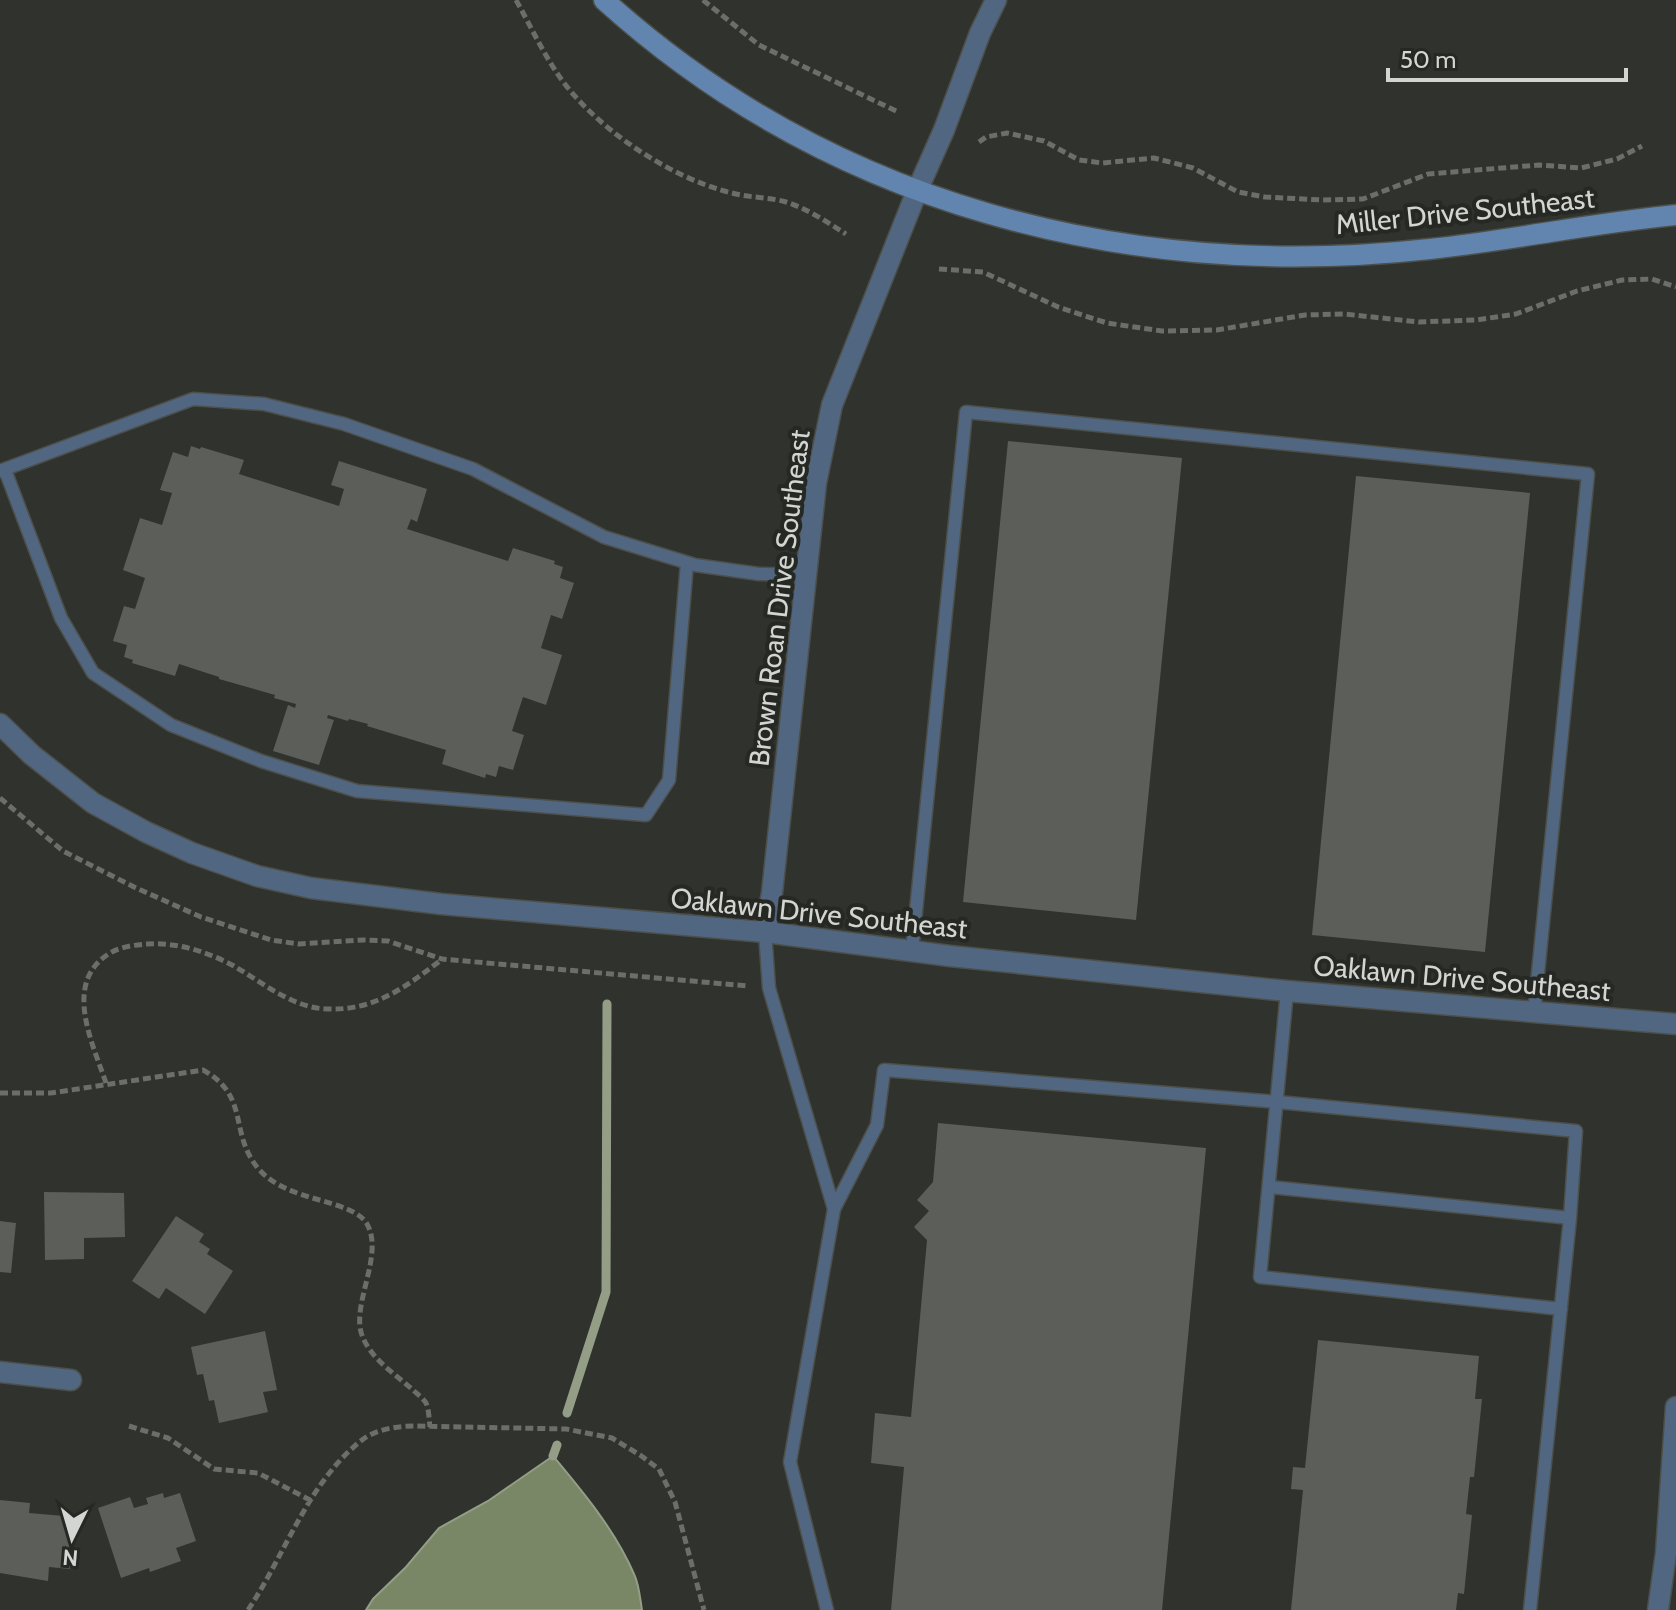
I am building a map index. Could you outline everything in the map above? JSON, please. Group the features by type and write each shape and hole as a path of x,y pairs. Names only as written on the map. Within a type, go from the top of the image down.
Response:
{"main road":[{"name":"Miller Drive Southeast","path":"604,0 696,74 822,151 917,191 1011,222 1132,244 1211,253 1335,255 1429,249 1676,215"}],"street":[{"name":"Brown Roan Drive Southeast","path":"765,932 772,893 816,483 832,405 944,130 980,33 996,0"},
{"name":"Oaklawn Drive Southeast","path":"0,724 32,755 93,803 146,832 192,853 257,876 311,888 441,904 765,932 1287,991 1676,1024"},
{"path":"0,1372 71,1380"},
{"path":"1658,1610 1666,1553 1676,1407"}],"lane":[{"path":"687,563 669,780 646,815 357,791 261,761 171,725 93,673 61,618 2,470 193,399 264,404 344,424 473,469 604,537 687,563 759,574 807,575"},
{"path":"912,951 966,412 1542,469 1588,474 1534,1013"},
{"path":"765,932 769,988 834,1209"},
{"path":"1287,991 1260,1277 1561,1309"},
{"path":"827,1610 790,1462 834,1209 877,1125 884,1070 1278,1102 1576,1131 1530,1610"},
{"path":"1270,1187 1570,1218"}],"path":[{"path":"516,0 556,72 589,109 632,146 683,176 732,193 784,202 811,212 846,234"},
{"path":"703,0 759,45 898,112"},
{"path":"979,142 986,137 1007,133 1044,141 1079,160 1102,163 1154,158 1193,168 1238,192 1265,197 1323,200 1363,199 1428,174 1539,165 1581,168 1617,159 1642,146"},
{"path":"939,269 983,272 1058,307 1107,323 1162,331 1217,330 1305,315 1344,314 1419,322 1476,320 1516,314 1577,291 1622,280 1652,279 1676,287"},
{"path":"0,798 63,851 201,917 271,940 299,944 388,941 442,959 769,988"},
{"path":"106,1083 84,1013 84,987 93,966 110,953 135,945 164,943 192,949 231,965 298,1002 325,1009 366,1007 385,999 442,959"},
{"path":"0,1093 51,1093 203,1070 219,1079 229,1091 240,1134 257,1167 283,1188 312,1200 354,1210 368,1226 371,1251 360,1330 370,1351 425,1401 430,1427"},
{"path":"129,1426 168,1438 214,1469 258,1473 312,1501"},
{"path":"248,1610 331,1470 364,1438 397,1426 566,1429 612,1438 659,1469 675,1502 704,1610"}],"shaded area":[{"path":"553,1456 618,1542 636,1578 642,1610 366,1610 439,1528 488,1501"}],"building":[{"path":"1008,441 1182,458 1136,920 963,902"},
{"path":"191,446 244,460 239,474 339,506 344,489 331,485 339,461 427,489 417,522 411,519 407,529 508,561 513,548 555,561 554,564 563,567 560,578 574,583 562,619 551,615 541,648 562,655 546,705 523,697 512,731 524,735 513,770 499,766 496,777 486,774 485,778 442,764 446,750 368,724 328,715 327,718 334,720 319,765 273,751 288,705 295,708 296,704 179,664 175,676 132,663 133,660 124,657 127,645 113,641 124,606 135,609 145,578 123,570 140,518 162,525 172,493 160,490 173,452 188,457"},
{"path":"1356,476 1530,493 1485,952 1312,935"},
{"path":"938,1123 1206,1148 1162,1610 891,1610 904,1467 871,1463 875,1413 911,1417 927,1240 914,1227 929,1211 917,1200 933,1182"},
{"path":"44,1192 124,1193 125,1237 84,1238 84,1259 45,1260"},
{"path":"176,1216 204,1234 199,1242 210,1249 207,1254 233,1271 205,1314 166,1288 159,1299 132,1281"},
{"path":"0,1221 16,1223 11,1273 0,1272"},
{"path":"265,1331 277,1390 263,1392 268,1412 219,1423 214,1400 209,1401 203,1374 197,1375 191,1347"},
{"path":"1318,1340 1479,1356 1475,1399 1482,1399 1474,1477 1470,1477 1466,1514 1472,1515 1464,1594 1458,1593 1456,1610 1291,1610 1303,1490 1291,1489 1293,1467 1305,1468"},
{"path":"163,1493 164,1498 180,1493 196,1541 176,1548 181,1561 121,1578 98,1508 130,1497 134,1508 148,1504 146,1498"},
{"path":"0,1500 30,1503 29,1513 76,1517 70,1569 49,1567 48,1581 0,1573"}],"waterway":[{"path":"567,1413 606,1292 607,1004"},
{"path":"553,1456 557,1445"}]}
